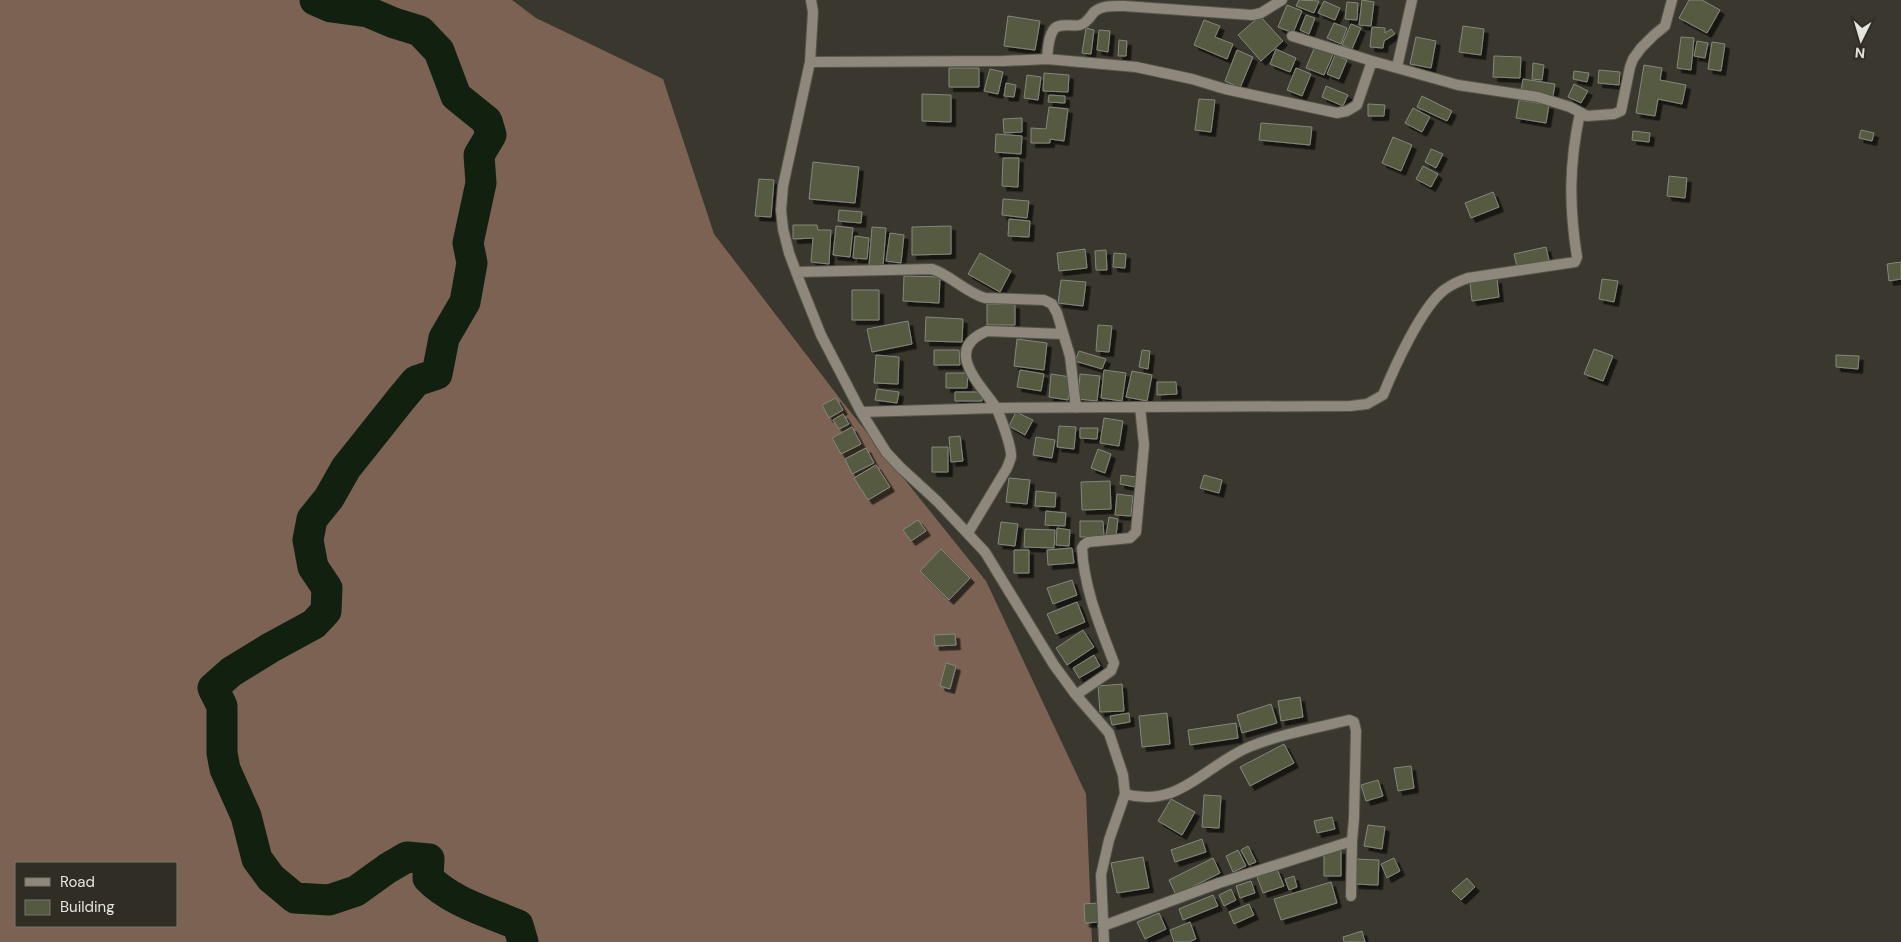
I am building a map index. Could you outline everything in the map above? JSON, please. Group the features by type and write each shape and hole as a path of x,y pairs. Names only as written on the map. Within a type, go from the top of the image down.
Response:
{"street":[{"path":"811,0 813,12 810,62 783,186 781,210 783,230 796,272 821,335 861,412 886,452 937,501 985,552 1054,665 1076,695 1109,733 1123,775 1125,794 1109,840 1101,876 1104,942"},
{"path":"1047,59 1049,43 1055,28 1084,23 1103,4 1252,15 1261,13 1282,0"},
{"path":"1397,67 1412,0"},
{"path":"1292,36 1458,85 1538,97 1593,116 1614,114 1621,111 1633,59 1654,35 1666,26 1672,0"},
{"path":"810,62 1047,59 1136,67 1192,79 1225,89 1337,113 1347,111 1357,105 1372,61"},
{"path":"861,412 996,408 1350,406 1367,404 1383,395 1393,371 1428,307 1444,290 1456,282 1468,278 1575,262 1577,257 1571,217 1572,168 1574,138 1580,113"},
{"path":"796,272 932,269 943,273 969,291 985,298 1044,300 1052,304 1057,313 1070,356 1076,408"},
{"path":"968,533 1007,468 1011,458 1010,449 996,408 975,381 966,363 967,350 978,335 987,331 1063,334"},
{"path":"1076,695 1113,668 1114,663 1097,622 1089,595 1082,548 1088,542 1130,538 1136,532 1144,445 1140,407"},
{"path":"1125,794 1141,799 1158,798 1174,792 1225,759 1248,748 1275,738 1350,720 1354,722 1356,730 1351,896"},
{"path":"1103,926 1220,883 1352,841"}],"shaded area":[{"path":"0,0 512,0 536,18 663,79 714,234 841,400 986,581 1086,794 1092,942 0,942"}],"building":[{"path":"1299,0 1319,1 1314,13 1296,6"},
{"path":"1362,0 1374,2 1371,26 1359,25"},
{"path":"1689,0 1702,0 1720,10 1707,33 1679,18"},
{"path":"1324,1 1340,8 1335,20 1318,13"},
{"path":"1347,2 1358,3 1357,20 1345,19"},
{"path":"1287,5 1302,11 1293,33 1278,27"},
{"path":"1306,15 1315,18 1309,34 1300,30"},
{"path":"1008,16 1040,21 1035,50 1004,46"},
{"path":"1260,16 1283,41 1261,61 1238,35"},
{"path":"1204,20 1220,26 1215,37 1233,44 1227,59 1194,45"},
{"path":"1334,23 1347,28 1341,44 1327,38"},
{"path":"1351,24 1361,28 1352,49 1342,45"},
{"path":"1463,26 1484,29 1481,55 1459,52"},
{"path":"1372,27 1385,28 1385,33 1391,29 1395,34 1384,41 1383,48 1370,47"},
{"path":"1086,28 1094,30 1091,54 1082,53"},
{"path":"1099,30 1110,31 1108,52 1097,50"},
{"path":"1416,37 1436,41 1431,68 1410,64"},
{"path":"1681,37 1694,38 1691,70 1677,68"},
{"path":"1119,40 1127,41 1126,56 1118,56"},
{"path":"1697,41 1708,43 1705,58 1694,56"},
{"path":"1712,42 1725,44 1721,71 1708,69"},
{"path":"1316,44 1334,52 1324,75 1306,68"},
{"path":"1276,49 1296,58 1290,72 1270,64"},
{"path":"1237,50 1253,57 1240,88 1225,81"},
{"path":"1335,55 1347,60 1339,79 1327,74"},
{"path":"1494,56 1521,57 1520,78 1493,77"},
{"path":"1533,63 1544,65 1542,80 1532,79"},
{"path":"1644,65 1662,68 1660,80 1686,85 1682,104 1658,99 1655,116 1636,113"},
{"path":"949,68 979,68 979,87 949,87"},
{"path":"1296,68 1311,74 1302,96 1287,90"},
{"path":"990,69 1003,72 998,94 984,91"},
{"path":"1599,70 1620,72 1619,85 1598,83"},
{"path":"1574,71 1589,73 1587,82 1573,79"},
{"path":"1044,73 1069,75 1068,92 1043,91"},
{"path":"1027,75 1041,77 1038,100 1024,98"},
{"path":"1523,79 1555,84 1553,96 1521,92"},
{"path":"1006,83 1016,85 1014,97 1004,96"},
{"path":"1574,84 1588,91 1581,103 1568,97"},
{"path":"1326,86 1348,95 1343,106 1322,97"},
{"path":"922,94 951,95 951,122 922,121"},
{"path":"1049,95 1065,96 1065,103 1048,102"},
{"path":"1422,96 1452,111 1447,121 1417,107"},
{"path":"1199,99 1215,100 1211,132 1195,130"},
{"path":"1519,100 1549,105 1546,123 1516,118"},
{"path":"1368,104 1385,105 1384,116 1368,116"},
{"path":"1049,107 1068,109 1064,141 1050,139 1050,143 1031,143 1031,128 1046,129"},
{"path":"1413,108 1430,117 1422,132 1405,123"},
{"path":"1022,118 1022,132 1004,133 1003,119"},
{"path":"1261,123 1312,127 1310,145 1259,140"},
{"path":"1861,130 1874,133 1872,141 1859,138"},
{"path":"1633,131 1650,133 1649,142 1632,140"},
{"path":"996,134 1022,136 1021,154 995,152"},
{"path":"1393,137 1412,145 1401,171 1382,163"},
{"path":"1431,149 1443,154 1436,168 1425,162"},
{"path":"1003,158 1019,158 1018,187 1002,186"},
{"path":"813,162 859,167 855,203 809,199"},
{"path":"1423,166 1438,174 1431,187 1416,179"},
{"path":"1669,176 1687,178 1685,198 1667,196"},
{"path":"759,179 774,180 771,217 755,216"},
{"path":"1493,192 1499,207 1471,218 1465,203"},
{"path":"1003,199 1029,201 1027,218 1002,215"},
{"path":"839,210 862,212 861,223 838,221"},
{"path":"1009,219 1030,221 1029,237 1008,236"},
{"path":"793,225 817,225 818,230 831,230 829,264 811,262 813,238 793,239"},
{"path":"836,226 853,228 850,257 833,255"},
{"path":"951,226 951,254 912,255 912,227"},
{"path":"872,227 886,228 883,266 869,265"},
{"path":"890,233 904,235 901,263 886,261"},
{"path":"855,236 869,238 867,259 853,258"},
{"path":"1546,247 1549,260 1517,267 1514,254"},
{"path":"1085,249 1087,268 1059,271 1057,253"},
{"path":"1106,250 1107,270 1096,270 1095,251"},
{"path":"980,253 1011,271 1000,292 968,274"},
{"path":"1114,253 1126,254 1125,268 1113,267"},
{"path":"1901,262 1901,279 1889,281 1887,264"},
{"path":"904,276 940,277 939,303 903,301"},
{"path":"1497,279 1499,297 1472,301 1470,283"},
{"path":"1602,279 1618,281 1614,302 1599,299"},
{"path":"1061,280 1086,282 1083,306 1058,303"},
{"path":"852,290 879,290 879,320 852,320"},
{"path":"987,304 1015,304 1015,325 987,325"},
{"path":"926,317 963,319 962,342 925,341"},
{"path":"908,321 912,344 872,352 867,329"},
{"path":"1098,325 1112,326 1109,352 1096,351"},
{"path":"1017,339 1047,343 1044,370 1014,366"},
{"path":"1594,349 1613,356 1603,381 1584,374"},
{"path":"934,350 959,350 960,365 934,365"},
{"path":"1142,350 1150,351 1148,369 1139,367"},
{"path":"1079,351 1106,359 1102,369 1075,361"},
{"path":"876,355 899,357 898,384 874,383"},
{"path":"1836,355 1859,356 1858,369 1836,367"},
{"path":"1020,370 1044,374 1041,391 1017,387"},
{"path":"1104,370 1126,373 1122,401 1101,398"},
{"path":"1132,371 1152,375 1147,401 1126,397"},
{"path":"946,373 968,373 967,388 946,388"},
{"path":"1051,374 1071,377 1068,400 1049,397"},
{"path":"1080,374 1100,376 1097,401 1078,399"},
{"path":"1157,382 1176,382 1177,394 1157,395"},
{"path":"877,389 899,392 897,403 875,400"},
{"path":"955,392 982,392 982,401 955,401"},
{"path":"836,398 843,410 829,418 822,405"},
{"path":"1016,412 1033,420 1025,435 1009,426"},
{"path":"843,414 849,424 839,429 833,420"},
{"path":"1104,418 1123,421 1119,446 1100,443"},
{"path":"1059,426 1076,427 1074,449 1057,447"},
{"path":"852,427 861,444 841,454 832,438"},
{"path":"1080,428 1098,428 1097,439 1080,438"},
{"path":"960,436 963,461 951,462 949,437"},
{"path":"1036,437 1055,440 1052,458 1033,455"},
{"path":"932,447 948,447 948,472 932,472"},
{"path":"866,448 874,463 852,474 845,459"},
{"path":"1098,449 1111,454 1105,473 1091,468"},
{"path":"876,465 890,487 868,500 854,478"},
{"path":"1121,475 1137,477 1135,487 1120,484"},
{"path":"1204,475 1222,480 1219,493 1200,488"},
{"path":"1009,478 1030,480 1027,504 1006,502"},
{"path":"1110,481 1111,509 1082,510 1081,482"},
{"path":"1036,491 1056,493 1055,507 1035,506"},
{"path":"1117,494 1133,496 1131,516 1115,515"},
{"path":"1046,511 1066,513 1065,526 1045,525"},
{"path":"1109,517 1118,519 1116,536 1106,535"},
{"path":"918,520 926,531 911,541 903,530"},
{"path":"1080,521 1103,521 1104,536 1080,537"},
{"path":"1001,522 1018,524 1015,546 998,544"},
{"path":"1057,528 1070,530 1069,546 1056,545"},
{"path":"1025,529 1055,530 1054,548 1024,547"},
{"path":"1072,548 1074,563 1048,565 1047,550"},
{"path":"941,549 970,578 949,600 920,571"},
{"path":"1014,550 1029,550 1029,573 1014,573"},
{"path":"1072,580 1077,595 1053,604 1047,588"},
{"path":"1077,602 1085,622 1056,634 1047,614"},
{"path":"1083,630 1094,647 1067,665 1056,648"},
{"path":"955,634 956,645 935,646 934,635"},
{"path":"1094,655 1100,666 1079,678 1073,668"},
{"path":"946,663 956,666 950,689 940,686"},
{"path":"1122,684 1124,711 1100,712 1098,686"},
{"path":"1300,697 1303,717 1281,721 1278,701"},
{"path":"1271,704 1277,723 1242,733 1237,715"},
{"path":"1129,713 1130,722 1112,725 1110,716"},
{"path":"1167,713 1170,744 1142,747 1139,716"},
{"path":"1236,723 1238,738 1190,745 1188,730"},
{"path":"1284,744 1294,763 1250,786 1240,767"},
{"path":"1411,766 1414,788 1398,791 1394,768"},
{"path":"1378,780 1383,796 1366,801 1361,785"},
{"path":"1204,795 1221,796 1219,828 1202,827"},
{"path":"1171,799 1195,812 1182,835 1158,821"},
{"path":"1332,817 1335,829 1317,833 1314,821"},
{"path":"1368,825 1385,827 1382,849 1364,846"},
{"path":"1202,839 1206,852 1175,862 1171,850"},
{"path":"1248,846 1256,862 1249,865 1241,850"},
{"path":"1238,850 1246,866 1233,872 1226,856"},
{"path":"1324,850 1341,850 1341,876 1324,876"},
{"path":"1143,857 1149,888 1117,893 1111,863"},
{"path":"1213,858 1220,873 1176,895 1169,880"},
{"path":"1394,858 1400,871 1387,878 1381,864"},
{"path":"1355,859 1379,860 1378,885 1354,884"},
{"path":"1277,869 1284,886 1263,893 1257,877"},
{"path":"1294,876 1297,887 1289,890 1285,879"},
{"path":"1467,878 1475,887 1461,900 1452,891"},
{"path":"1251,881 1255,893 1240,898 1236,886"},
{"path":"1331,882 1337,903 1281,920 1274,899"},
{"path":"1231,889 1236,900 1224,906 1219,895"},
{"path":"1213,895 1218,906 1183,920 1179,909"},
{"path":"1098,903 1099,922 1085,923 1084,904"},
{"path":"1249,904 1254,915 1234,924 1229,912"},
{"path":"1159,913 1166,929 1145,939 1137,922"},
{"path":"1190,922 1196,939 1189,942 1174,942 1170,930"},
{"path":"1362,931 1365,942 1344,942 1343,937"}],"waterway":[{"path":"315,0 331,7 368,12 420,31 439,51 456,96 487,121 491,135 479,155 481,183 468,243 472,263 465,302 444,338 437,374 416,381 346,468 329,498 312,519 308,540 313,567 327,588 326,611 314,624 231,672 213,688 222,706 222,753 225,769 246,816 257,859 271,878 295,898 329,900 356,891 407,857 429,859 428,878 437,886 470,906 518,925 523,942"}]}
